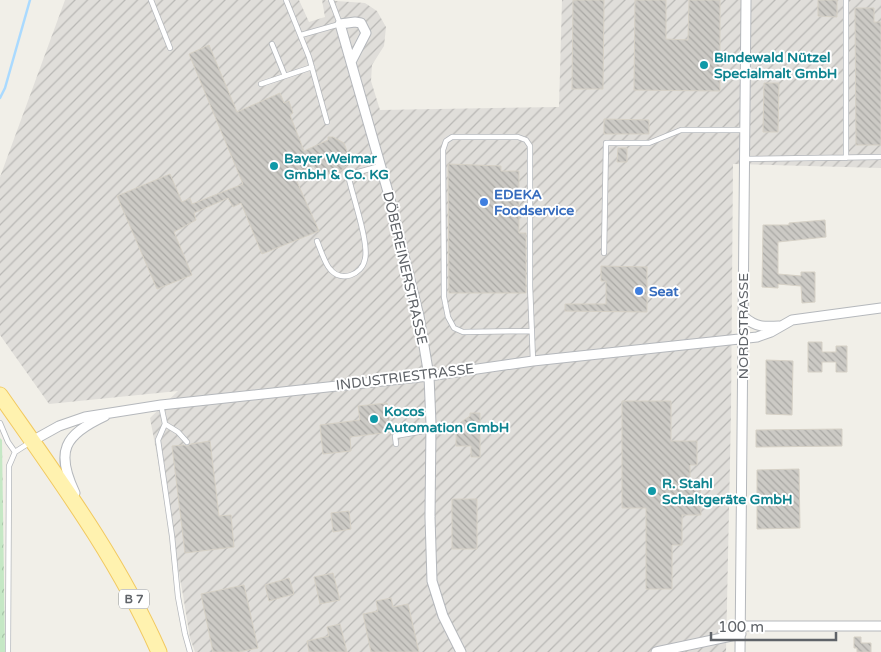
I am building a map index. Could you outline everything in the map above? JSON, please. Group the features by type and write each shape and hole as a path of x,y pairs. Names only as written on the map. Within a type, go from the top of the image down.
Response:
{"main road":[{"name":"B 7","path":"0,395 91,526 132,596 159,652"}],"street":[{"name":"NORDSTRASSE","path":"740,652 746,0"},
{"path":"340,24 361,23 364,28 365,36 351,62"},
{"name":"DÖBEREINERSTRASSE","path":"340,24 380,166 419,316 429,376 432,581 443,616 462,652"},
{"name":"INDUSTRIESTRASSE","path":"32,441 71,421 97,414 161,405 429,376 533,361 757,337 771,332 792,320 881,308"},
{"name":"INDUSTRIESTRASSE","path":"744,316 753,324 759,326 781,325"},
{"path":"91,526 65,470 66,450 72,436 85,425 114,412"},
{"path":"656,652 741,630 881,626"}],"lane":[{"path":"151,0 170,48"},
{"path":"286,0 312,67 327,122"},
{"path":"301,35 340,24 331,0"},
{"path":"846,0 846,158"},
{"path":"272,44 285,76"},
{"path":"261,84 312,67"},
{"path":"604,253 606,143 650,142 681,130 745,130"},
{"path":"532,331 462,332 454,328 448,317 444,297 443,150 446,141 452,137 518,138 526,140 530,146 530,279 532,331 533,361"},
{"path":"744,159 881,157"},
{"path":"317,241 330,270 339,275 350,277 359,272 366,260 366,246 349,179 355,173 380,166"},
{"path":"161,405 165,424 158,440 178,597 190,652"},
{"path":"0,423 8,442 15,452"},
{"path":"165,424 178,432 188,442"},
{"path":"396,444 395,436 431,430"},
{"path":"8,652 9,466 15,452 32,441"}],"shaded area":[{"path":"65,0 299,0 309,22 325,17 322,0 365,3 377,11 386,27 384,46 372,65 371,81 380,110 559,107 562,0 881,0 881,168 733,164 731,413 726,652 195,652 190,638 150,418 178,391 49,404 0,335 0,177"}],"green space":[{"path":"0,438 2,440 5,652 0,652"}],"building":[{"path":"573,0 604,0 603,89 572,89"},
{"path":"635,0 666,0 666,39 688,40 689,0 720,0 720,91 634,90"},
{"path":"818,0 837,0 837,17 818,16"},
{"path":"855,8 874,8 874,22 881,22 881,145 856,145"},
{"name":"Bayer Weimar GmbH & Co. KG","path":"209,45 237,112 280,93 284,103 289,101 293,113 290,115 304,151 328,140 328,137 333,137 344,143 349,157 346,166 337,174 321,174 313,166 294,175 319,231 262,254 241,203 233,207 228,198 194,213 196,220 174,232 192,275 157,289 117,196 170,174 182,202 190,198 192,204 243,184 189,54"},
{"path":"764,83 779,83 778,132 763,132"},
{"path":"604,119 649,120 649,134 604,134"},
{"path":"618,148 627,148 627,162 617,162"},
{"name":"EDEKA Foodservice","path":"448,164 501,166 501,171 519,171 519,233 526,233 526,293 449,293"},
{"path":"825,220 826,237 778,242 778,274 801,276 801,272 815,272 815,302 802,303 801,286 778,284 778,288 762,287 763,225 789,225 789,223"},
{"path":"601,266 647,267 647,312 565,311 565,304 606,304 606,281 601,281"},
{"path":"808,342 822,342 822,352 836,352 836,346 847,346 847,372 836,372 836,362 822,362 822,372 808,372"},
{"path":"766,360 793,361 792,415 766,414"},
{"name":"R. Stahl Schaltgeräte GmbH","path":"622,401 671,401 671,441 697,441 697,465 690,465 690,481 700,481 701,515 682,515 682,545 672,545 672,589 646,589 646,508 622,508"},
{"path":"387,403 391,432 350,437 351,451 323,454 320,425 360,420 358,406"},
{"path":"470,413 480,413 480,457 471,457 471,446 456,446 456,428 470,416"},
{"path":"842,429 842,446 756,447 756,430"},
{"path":"210,441 219,516 231,515 234,547 185,553 172,446 187,446"},
{"path":"799,469 800,528 757,529 757,470"},
{"path":"452,499 477,499 477,549 452,549"},
{"path":"349,511 351,529 333,532 331,513"},
{"path":"333,573 340,600 320,604 314,577"},
{"path":"289,578 294,594 269,601 265,585"},
{"path":"244,585 258,648 239,652 213,652 201,594"},
{"path":"391,598 393,607 408,604 419,652 371,652 363,614 378,611 376,601"},
{"path":"340,624 347,652 309,652 307,641 329,636 327,627"},
{"path":"854,637 861,637 861,643 871,643 871,652 857,652 857,648 854,648"}],"waterway":[{"path":"0,98 5,88 30,0"}],"place":[{"name":"Bindewald Nützel Specialmalt GmbH","path":"704,65"},
{"name":"Bayer Weimar GmbH & Co. KG","path":"274,166"},
{"name":"EDEKA Foodservice","path":"484,202"},
{"name":"Seat","path":"639,291"},
{"name":"Kocos Automation GmbH","path":"374,419"},
{"name":"R. Stahl Schaltgeräte GmbH","path":"652,491"}]}
